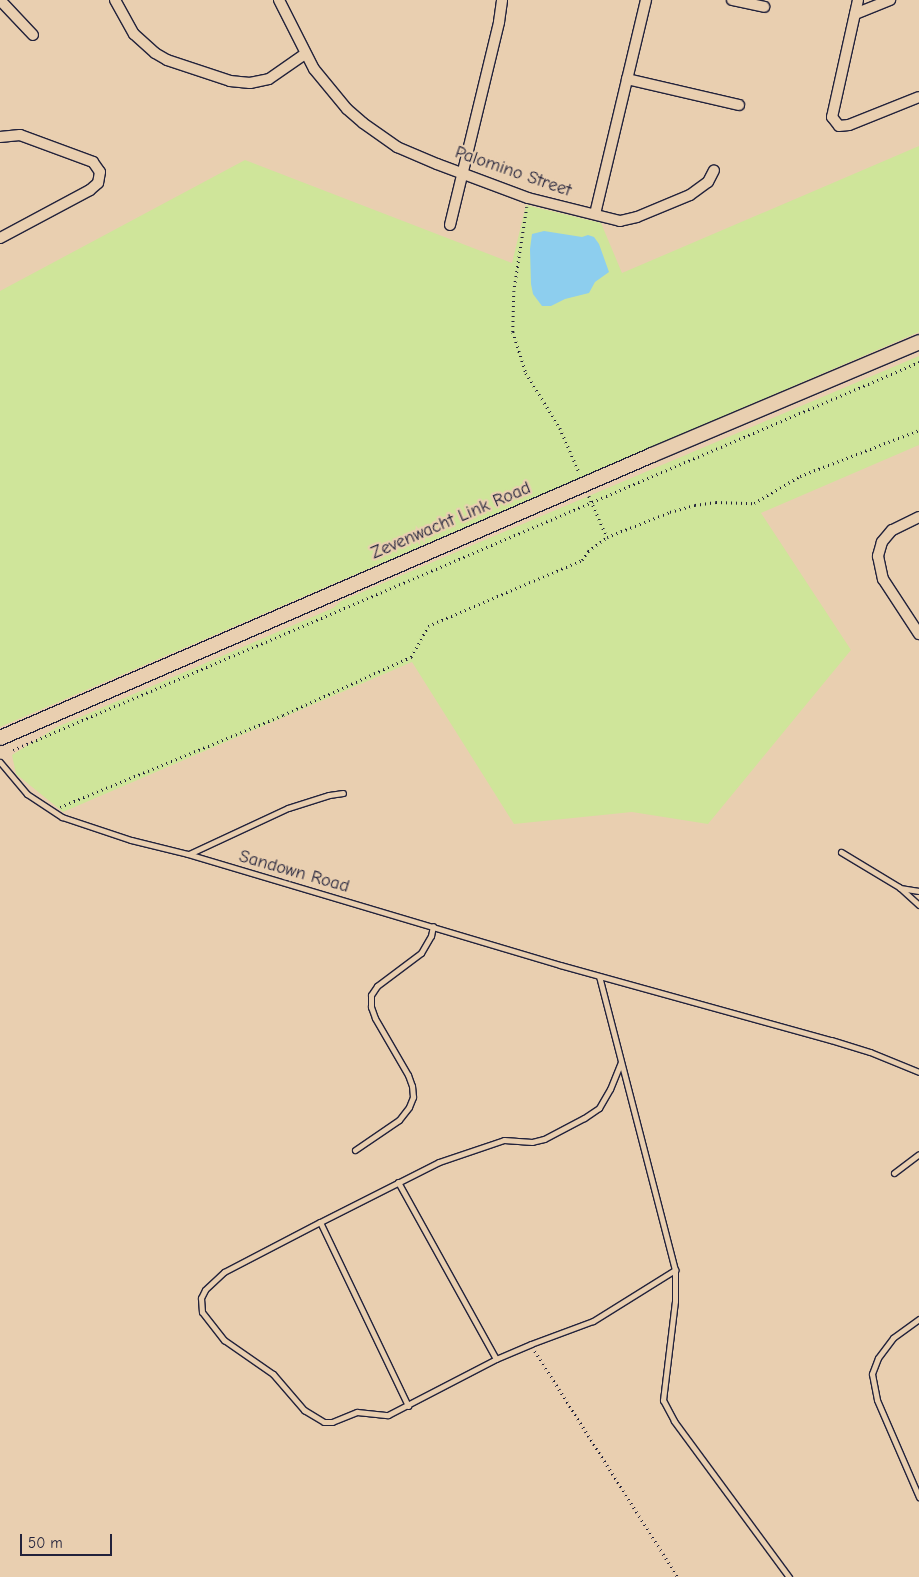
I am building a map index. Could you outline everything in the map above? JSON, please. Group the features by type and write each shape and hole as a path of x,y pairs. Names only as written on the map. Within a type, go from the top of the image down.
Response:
{"street":[{"path":"0,0 33,35"},
{"path":"115,0 134,34 155,53 167,60 230,81 250,83 269,79 305,54"},
{"name":"Palomino Street","path":"279,0 305,54 335,96 363,123 397,147 528,198 620,221 637,217 701,189 714,170"},
{"path":"450,226 499,22 502,0"},
{"path":"595,214 646,0"},
{"path":"732,0 764,7"},
{"path":"858,0 832,113 835,122 839,126 849,125 919,97"},
{"path":"855,14 890,0"},
{"path":"626,79 739,105"},
{"path":"0,137 20,135 93,162 100,172 98,183 90,190 0,238"},
{"name":"Zevenwacht Link Road","path":"0,738 584,484 919,342"},
{"path":"919,517 898,526 886,535 879,549 878,556 883,579 919,634"}],"lane":[{"name":"Sandown Road","path":"0,762 27,794 62,817 132,840 188,854 599,976 831,1040 870,1052 919,1072"},
{"path":"188,854 288,808 329,794 343,793"},
{"path":"841,852 899,888 919,905"},
{"path":"899,888 919,891"},
{"path":"355,1150 399,1120 409,1107 413,1097 408,1074 374,1018 371,1007 371,995 377,986 421,953 431,936 433,926"},
{"path":"599,976 675,1270 675,1301 663,1388 666,1409 789,1577"},
{"path":"621,1062 610,1089 599,1108 584,1118 544,1139 532,1142 504,1140 487,1145 440,1162 398,1182 224,1272 205,1290 201,1298 202,1312 224,1340 263,1366 285,1386 304,1410 324,1422 332,1422 358,1412 388,1415 496,1359 593,1321 675,1270"},
{"path":"894,1173 919,1154"},
{"path":"398,1182 496,1359"},
{"path":"320,1222 408,1406"},
{"path":"919,1318 893,1338 878,1358 872,1374 877,1400 919,1497"}],"path":[{"path":"528,198 514,291 514,332 526,373 560,428 607,537"},
{"path":"14,750 919,362"},
{"path":"53,812 352,686 393,664 411,657 428,626 582,560 588,551 607,537 670,512 695,505 716,502 754,503 800,476 919,430"},
{"path":"531,1344 678,1577"}],"green space":[{"path":"919,146 919,332 0,727 0,291 245,160 512,263 526,205 601,223 622,273"},
{"path":"919,356 919,445 761,513 851,650 708,824 632,812 514,824 412,662 63,812 16,774 12,755 57,727 333,608 341,601"}],"water":[{"path":"544,231 594,237 599,244 609,272 595,282 589,293 565,299 551,306 542,306 533,294 530,249 532,234"}]}
